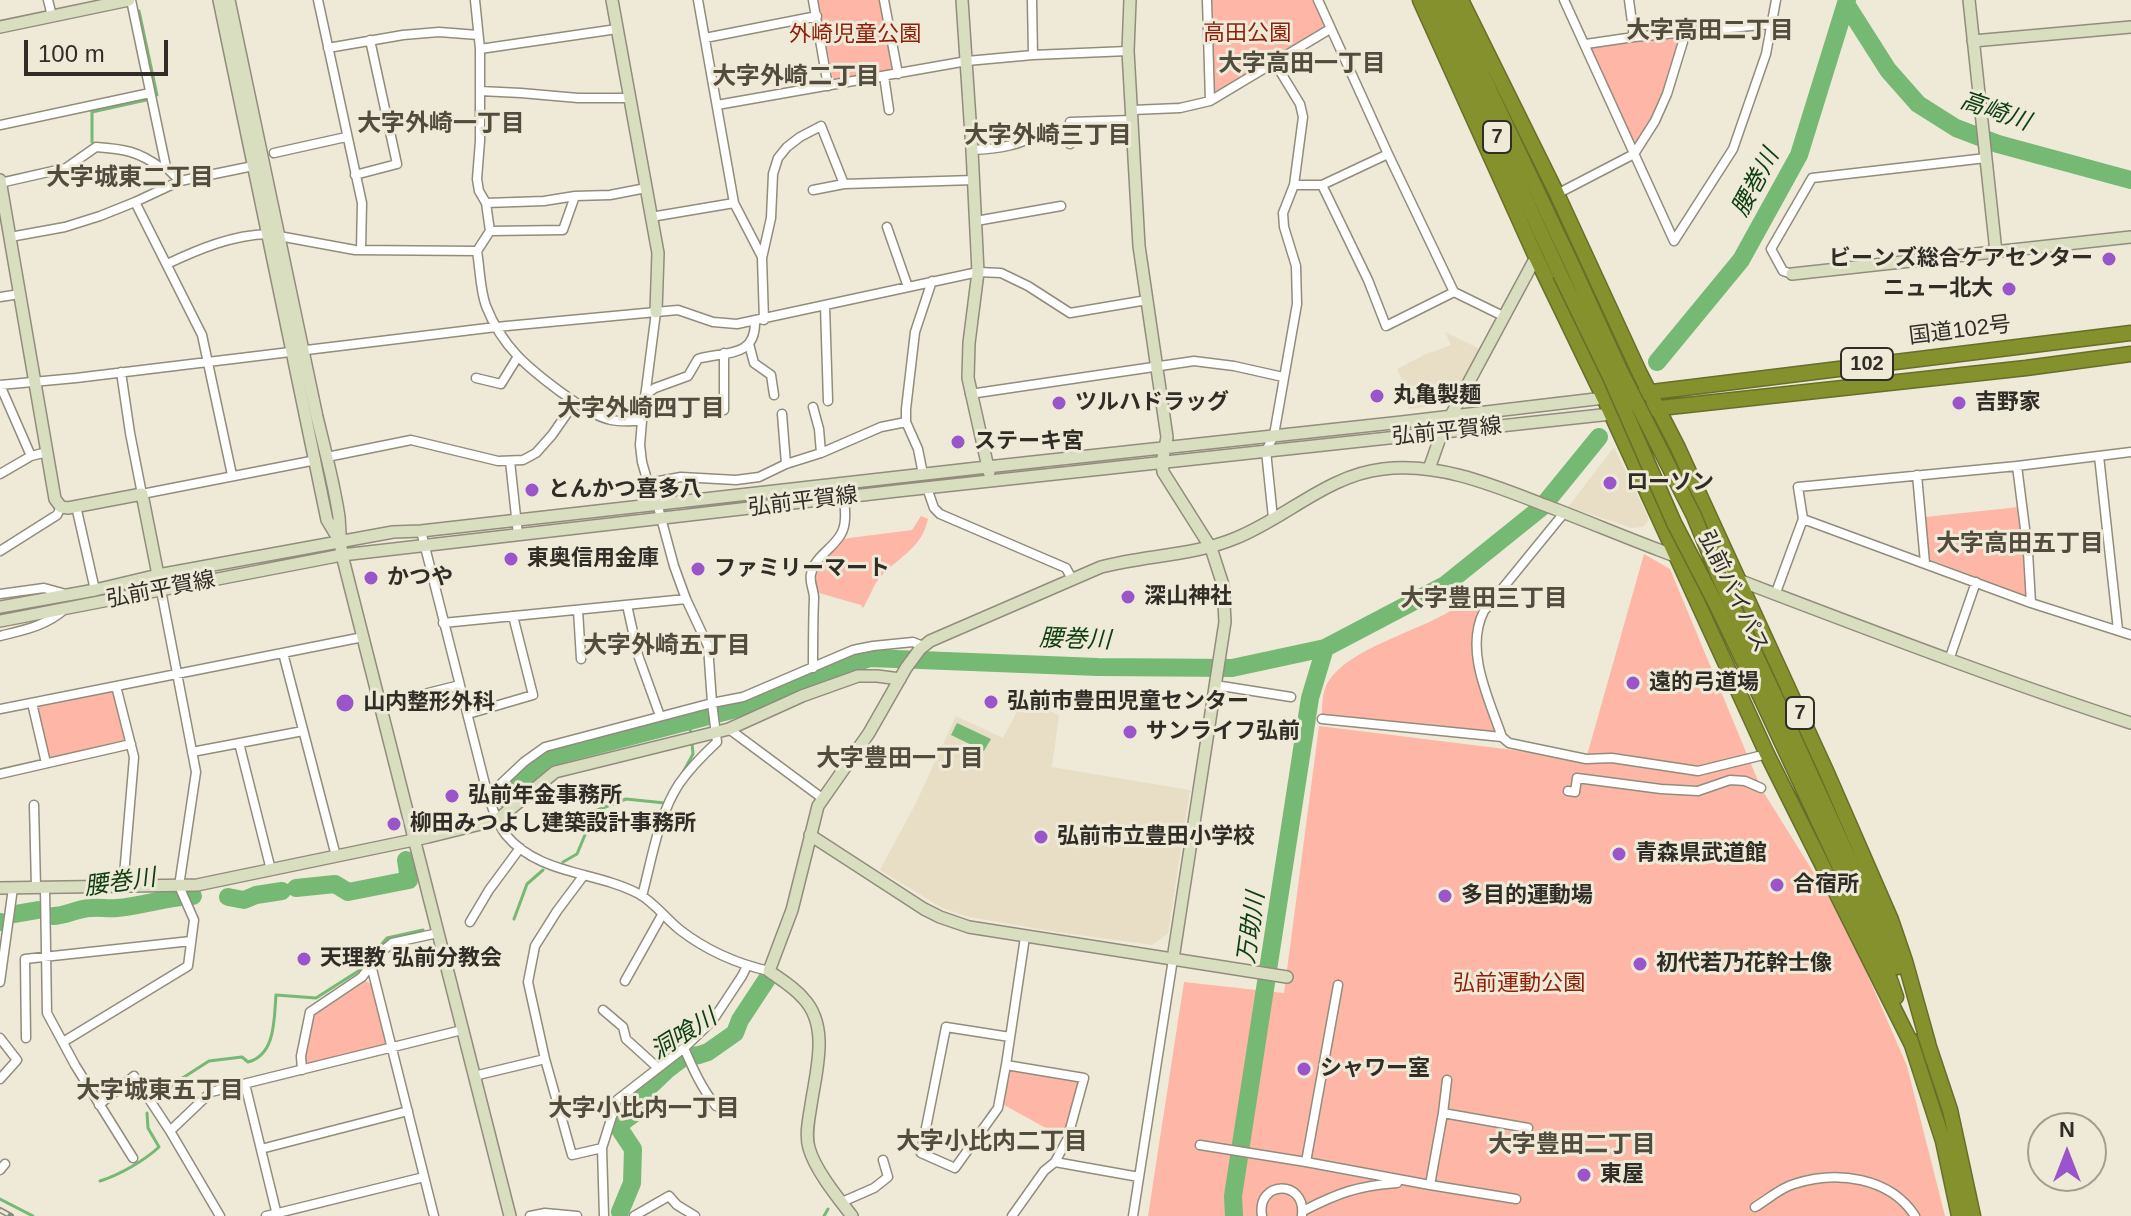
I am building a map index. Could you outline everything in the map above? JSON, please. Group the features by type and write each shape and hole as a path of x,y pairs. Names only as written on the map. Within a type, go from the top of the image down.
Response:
{"highway":[{"name":"7","path":"1420,0 1767,754 1912,1045"},
{"name":"弘前バイパス","path":"1433,0 1566,270"},
{"name":"弘前バイパス","path":"1447,0 1674,523 1768,697 1866,893 1898,966 1950,1110 1973,1216"},
{"name":"7","path":"1461,0 1741,581 1827,773 1891,920 1928,1043"},
{"name":"国道102号","path":"1604,398 2131,333"},
{"name":"国道102号","path":"1611,414 2131,354"},
{"name":"弘前バイパス","path":"1768,697 1883,960 1943,1141 1959,1216"}],"street":[{"path":"48,0 52,16"},
{"path":"0,27 130,0 166,167 180,181"},
{"path":"219,0 259,165 298,351 317,417 321,458 339,519 342,555 510,1216"},
{"path":"229,0 259,165"},
{"path":"318,0 362,203 361,250"},
{"path":"475,0 480,49 477,179 486,203 490,231 477,251 485,303 496,327 517,358 533,372 575,402 610,420 642,421"},
{"path":"612,0 658,253 656,312 640,445 648,483 657,503 674,566 708,646 717,742 678,786 662,822 642,896"},
{"path":"698,0 734,203 762,258"},
{"path":"813,0 828,86"},
{"path":"884,0 898,74"},
{"path":"962,0 978,272 968,360 970,394 990,481"},
{"path":"1032,0 1033,55"},
{"path":"1130,0 1128,51 1139,246 1167,437 1162,463 1165,477 1211,548 1223,585 1225,605 1220,656 1133,1216"},
{"path":"1207,0 1210,101"},
{"path":"1318,0 1454,292 1503,316"},
{"path":"1564,0 1674,241 1733,149 1766,54 1776,0"},
{"path":"1629,0 1634,37"},
{"path":"1969,0 1996,252"},
{"path":"705,38 817,16"},
{"path":"1586,44 1772,24"},
{"path":"1973,41 2131,27"},
{"path":"480,49 617,29"},
{"path":"1070,144 1070,122 1180,108 1210,101 1330,29"},
{"path":"328,48 403,35 439,32 478,35"},
{"path":"1557,194 1634,154 1655,121 1667,94 1686,32"},
{"path":"355,175 397,164 370,40"},
{"path":"717,105 967,61 1128,51"},
{"path":"1273,518 1266,451 1274,435 1297,304 1296,266 1283,213 1294,185 1303,117 1300,104 1275,63"},
{"path":"884,76 889,110"},
{"path":"480,91 578,98 630,98"},
{"path":"0,125 150,93"},
{"path":"645,395 688,376 698,359 743,350 749,344 759,320 762,258 771,218 773,174 778,158 787,147 821,126 844,184"},
{"path":"972,150 1022,143 1044,132"},
{"path":"274,153 346,137"},
{"path":"61,507 55,499 0,182 66,168 96,147 126,149 161,168 166,167"},
{"path":"1294,185 1322,185 1388,154"},
{"path":"1985,154 1812,178 1771,249 1783,271 1792,274 2131,237"},
{"path":"10,237 65,227 135,202 180,181 259,165"},
{"path":"813,190 844,184 974,180"},
{"path":"1322,185 1368,280 1386,326 1454,292"},
{"path":"486,203 610,195 646,188"},
{"path":"490,231 563,230 575,196"},
{"path":"135,202 202,335 232,475"},
{"path":"651,217 734,203"},
{"path":"976,221 1061,206"},
{"path":"887,227 908,287"},
{"path":"167,264 210,244 257,234 361,250 477,251"},
{"path":"1429,469 1442,432 1536,257"},
{"path":"31,456 1,390 35,381 496,327 678,310 713,322 737,324 978,272 1001,273 1070,313 1147,300"},
{"path":"923,474 918,449 906,422 906,409 915,332 932,281"},
{"path":"0,297 20,294"},
{"path":"825,306 828,401"},
{"path":"749,344 754,363 771,375 774,395"},
{"path":"724,353 724,410"},
{"path":"476,378 501,384 517,358"},
{"path":"970,394 1194,361 1283,377"},
{"path":"63,1042 188,966 194,920 182,894 196,772 121,372"},
{"name":"弘前平賀線","path":"0,607 393,532 1604,398"},
{"path":"61,507 142,494 411,440 498,461 523,460 536,453 575,402"},
{"path":"813,407 821,453"},
{"path":"782,414 786,464"},
{"name":"弘前平賀線","path":"0,621 342,555 1611,414"},
{"path":"648,483 681,477 747,479 764,476 786,464 821,453 881,427 906,422"},
{"path":"0,474 31,456 47,452"},
{"path":"1775,595 1803,519 1798,487 2131,452"},
{"path":"2099,456 2118,630"},
{"path":"510,461 518,535"},
{"path":"2017,466 2031,603"},
{"path":"769,971 792,910 822,798 844,771 921,648 930,641 1101,567 1126,560 1211,548 1241,536 1325,488 1359,474 1382,469 1429,469 1466,477 1949,660 2131,723"},
{"path":"1917,475 1925,563"},
{"path":"927,488 934,508 940,514 1066,568 1072,579"},
{"path":"813,668 814,594 811,571 840,536 844,527 844,497"},
{"path":"76,506 95,590"},
{"path":"0,551 57,515 61,507"},
{"path":"1560,511 1476,626 1476,646 1483,680 1502,737 1509,743 1573,757 1612,758 1698,771 1767,754"},
{"path":"1803,519 2031,603 2131,635"},
{"path":"421,531 488,796 506,835 544,863 642,896 698,942 747,966 769,971 804,998 817,1022 819,1035 808,1146 824,1177 852,1216"},
{"path":"1949,660 1976,582"},
{"path":"0,594 44,588 66,594"},
{"path":"443,623 686,599"},
{"path":"627,605 638,655 660,716"},
{"path":"0,636 52,620 66,609"},
{"path":"578,610 581,659"},
{"path":"468,714 533,695 513,616"},
{"path":"0,709 363,637"},
{"path":"488,796 545,747 743,697 853,650 913,642 921,648"},
{"path":"283,653 336,856"},
{"path":"0,982 6,888 123,887 182,894 197,885 415,840 497,820 555,772 715,729 729,729 802,696 858,676 903,674"},
{"path":"1216,682 1291,697"},
{"path":"380,705 460,685"},
{"path":"116,686 134,757 123,887"},
{"path":"32,703 46,763"},
{"path":"1322,719 1502,737"},
{"path":"729,729 822,798"},
{"path":"192,752 303,731"},
{"path":"239,743 271,870"},
{"path":"0,774 131,744"},
{"path":"1568,791 1575,792 1577,778 1609,779 1698,791 1730,780 1745,781 1761,788"},
{"path":"34,805 46,957 47,1013 75,1065 133,1158"},
{"path":"810,835 917,905 969,927 1282,976"},
{"path":"470,922 520,848"},
{"path":"584,875 535,946 528,982 545,1059 572,1155 602,1148"},
{"path":"625,981 662,915"},
{"path":"302,1070 301,1056 310,1012 362,977 392,943 438,933"},
{"path":"1010,1037 946,1027 921,1153 955,1168 998,1108 1006,1065 1025,937"},
{"path":"26,1038 25,959 191,941"},
{"path":"371,965 434,1216"},
{"path":"604,1216 602,1148 617,1100 658,1068 686,1053 713,1020 747,966"},
{"path":"1306,1162 1338,985"},
{"path":"603,1010 623,1027 626,1039 658,1068"},
{"path":"170,1131 211,1092 462,1030"},
{"path":"0,1038 17,1060 0,1079"},
{"path":"686,1053 705,1092 716,1106"},
{"path":"474,1076 545,1059"},
{"path":"1006,1065 1084,1078 1067,1140 1055,1162 1044,1171 1012,1216"},
{"path":"99,1105 134,1076 220,1216"},
{"path":"1430,1185 1447,1080"},
{"path":"245,1084 276,1215"},
{"path":"261,1149 408,1111"},
{"path":"1443,1113 1528,1128"},
{"path":"1200,1145 1516,1199"},
{"path":"842,1202 874,1188 888,1177 883,1160"},
{"path":"1055,1162 1139,1177"},
{"path":"266,1216 424,1177"},
{"path":"1755,1207 1792,1184 1828,1178 1854,1179 1877,1184 1898,1196 1915,1216"},
{"path":"1262,1216 1264,1198 1268,1193 1282,1188 1299,1198 1302,1213 1341,1192 1409,1181"},
{"path":"634,1216 669,1196 695,1216"},
{"path":"651,1206 654,1216"},
{"path":"530,1216 545,1213 577,1216"}],"shaded area":[{"path":"1445,332 1480,349 1452,404 1409,409 1397,369 1451,345"},
{"path":"1614,447 1648,517 1643,527 1632,528 1568,507"},
{"name":"弘前市立豊田小学校","path":"1024,698 1059,715 1052,767 1190,790 1168,934 1152,945 969,917 942,908 880,870 916,803 956,716 1003,738"},
{"path":"957,723 991,739 984,751 951,735"}],"green space":[{"name":"外崎児童公園","path":"818,0 880,0 893,70 833,80"},
{"name":"高田公園","path":"1212,0 1313,0 1325,27 1213,95"},
{"path":"1679,36 1682,39 1663,95 1649,124 1634,142 1590,46"},
{"path":"2019,507 2028,595 1929,559 1925,517"},
{"path":"921,516 928,519 921,537 880,577 863,608 819,593 813,576 819,563 842,539 912,530"},
{"name":"弘前運動公園","path":"1644,554 1670,569 1761,788 1845,923 1907,1066 1945,1216 1148,1216 1184,982 1284,993 1319,726 1586,759"},
{"path":"1483,589 1490,593 1490,604 1484,611 1476,646 1502,737 1322,719 1325,690 1338,670 1367,650 1437,618"},
{"path":"111,691 125,738 123,741 48,756 38,708 40,705"},
{"path":"364,980 371,984 386,1042 309,1064 305,1060 314,1013"},
{"path":"1010,1069 1080,1080 1064,1138 1004,1105"}],"waterway":[{"name":"腰巻川","path":"1657,362 1741,260 1799,155 1847,0"},
{"name":"高崎川","path":"1846,4 1888,70 1918,104 1956,128 1998,144 2131,180"},
{"path":"139,11 157,95"},
{"path":"92,142 92,112 146,100"},
{"name":"腰巻川","path":"502,798 547,758 751,705 824,673 870,658 1098,667 1232,668 1325,648 1445,585 1542,507 1599,437"},
{"name":"万助川","path":"1234,1216 1233,1196 1310,698 1325,648"},
{"path":"689,721 691,735"},
{"path":"681,776 693,754 692,743"},
{"path":"563,862 577,854 595,811 626,799 665,803"},
{"name":"腰巻川","path":"296,888 335,884 348,892 409,880 406,860"},
{"path":"514,919 527,884 543,870"},
{"name":"腰巻川","path":"228,897 244,900 282,891"},
{"name":"腰巻川","path":"53,916 86,908 126,907 193,896"},
{"name":"腰巻川","path":"15,914 38,910"},
{"path":"157,1099 209,1061 242,1057 248,1062 264,1052 272,1034 276,995 316,998 360,970 387,938 423,930"},
{"name":"洞喰川","path":"620,1212 632,1183 633,1149 617,1125 636,1112 648,1088 668,1069 684,1057 708,1052 735,1033 767,979"},
{"path":"100,1181 131,1167 159,1147 148,1128 147,1113"},
{"path":"0,1199 33,1216"},
{"path":"824,1216 828,1209"}],"railway":[{"path":"0,1210 11,1216"}],"place":[{"name":"ビーンズ総合ケアセンター","path":"2109,259"},
{"name":"ニュー北大","path":"2009,289"},
{"name":"丸亀製麺","path":"1377,396"},
{"name":"ツルハドラッグ","path":"1059,403"},
{"name":"吉野家","path":"1959,403"},
{"name":"ステーキ宮","path":"958,442"},
{"name":"ローソン","path":"1610,483"},
{"name":"とんかつ喜多八","path":"532,490"},
{"name":"東奥信用金庫","path":"511,559"},
{"name":"ファミリーマート","path":"698,569"},
{"name":"かつや","path":"371,578"},
{"name":"深山神社","path":"1128,597"},
{"name":"遠的弓道場","path":"1633,683"},
{"name":"弘前市豊田児童センター","path":"991,702"},
{"name":"山内整形外科","path":"345,703"},
{"name":"サンライフ弘前","path":"1130,732"},
{"name":"弘前年金事務所","path":"452,796"},
{"name":"柳田みつよし建築設計事務所","path":"394,824"},
{"name":"弘前市立豊田小学校","path":"1041,837"},
{"name":"青森県武道館","path":"1619,854"},
{"name":"合宿所","path":"1777,885"},
{"name":"多目的運動場","path":"1445,896"},
{"name":"天理教 弘前分教会","path":"304,959"},
{"name":"初代若乃花幹士像","path":"1640,964"},
{"name":"シャワー室","path":"1304,1069"},
{"name":"東屋","path":"1584,1175"}],"district":[{"name":"大字高田二丁目","path":"1710,31"},
{"name":"大字高田一丁目","path":"1302,64"},
{"name":"大字外崎二丁目","path":"796,77"},
{"name":"大字外崎一丁目","path":"441,124"},
{"name":"大字外崎三丁目","path":"1048,136"},
{"name":"大字城東二丁目","path":"130,178"},
{"name":"大字外崎四丁目","path":"641,409"},
{"name":"大字高田五丁目","path":"2020,544"},
{"name":"大字豊田三丁目","path":"1484,599"},
{"name":"大字外崎五丁目","path":"667,646"},
{"name":"大字豊田一丁目","path":"900,759"},
{"name":"大字城東五丁目","path":"160,1091"},
{"name":"大字小比内一丁目","path":"644,1109"},
{"name":"大字小比内二丁目","path":"992,1142"},
{"name":"大字豊田二丁目","path":"1572,1145"}]}
